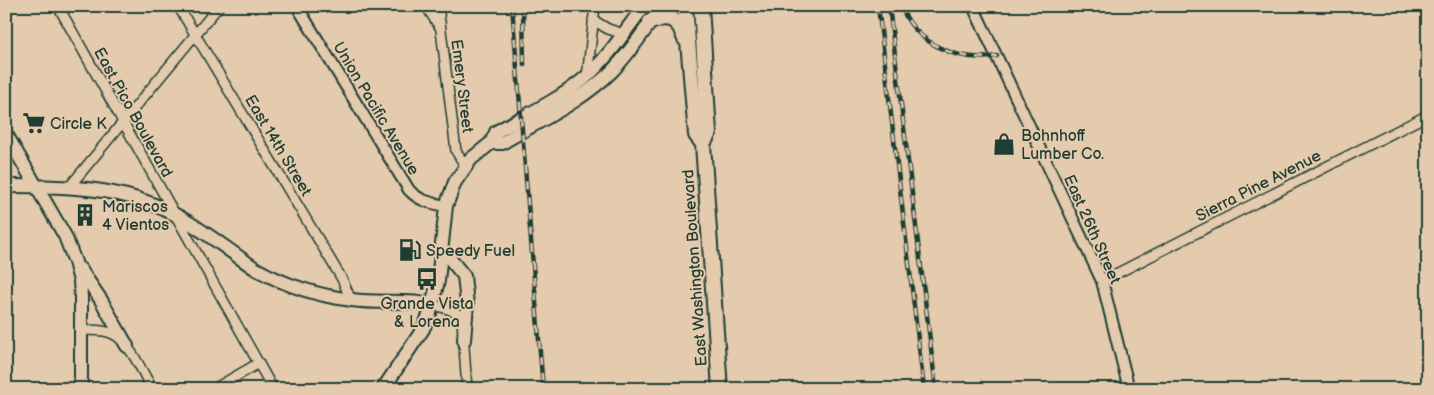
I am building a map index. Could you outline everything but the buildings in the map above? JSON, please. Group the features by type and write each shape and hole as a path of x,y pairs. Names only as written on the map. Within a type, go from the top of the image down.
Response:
{"main road":[{"path":"383,389 424,329 433,305 438,281 446,206 455,182 465,166 477,153 491,143 496,132 570,90 586,77 624,34 644,6"},
{"path":"491,143 502,143 593,88 614,69 662,6"},
{"name":"East Washington Boulevard","path":"685,6 696,135 703,144"},
{"name":"East Washington Boulevard","path":"701,6 709,133 703,144 720,389"},
{"path":"650,22 662,18 672,19 680,27 688,47"},
{"path":"6,134 65,236 75,262 80,281 82,389"},
{"path":"6,186 70,186 115,193 142,200 173,214 270,277 306,289 351,300 416,301 433,305"},
{"path":"442,248 464,276 467,304 464,340"},
{"path":"75,262 101,300 126,346"}],"street":[{"name":"East Pico Boulevard","path":"58,6 173,214 273,389"},
{"name":"East 14th Street","path":"178,6 342,279 351,300"},
{"path":"70,186 218,6"},
{"name":"Union Pacific Avenue","path":"298,6 409,190 425,202 446,206"},
{"path":"426,6 440,28"},
{"name":"Emery Street","path":"438,6 456,151 465,166"},
{"path":"593,88 586,77 595,6"},
{"name":"East 26th Street","path":"973,6 1102,281 1129,389"},
{"path":"593,20 608,29 624,34"},
{"name":"Sierra Pine Avenue","path":"1102,281 1428,116"},
{"path":"433,305 448,309 460,316 463,323 468,389"},
{"path":"81,330 111,333 121,339 152,389"},
{"path":"214,389 259,363"}],"railway":[{"path":"512,6 543,389"},
{"path":"523,6 524,65"},
{"path":"878,6 924,389"},
{"path":"889,6 936,389"},
{"path":"901,6 917,31 940,48 968,56 997,56"}],"place":[{"name":"Circle K","path":"34,123"},
{"name":"Bohnhoff Lumber Co.","path":"1004,144"},
{"name":"Mariscos 4 Vientos","path":"85,215"},
{"name":"Speedy Fuel","path":"410,250"},
{"name":"Grande Vista & Lorena","path":"427,279"}]}
